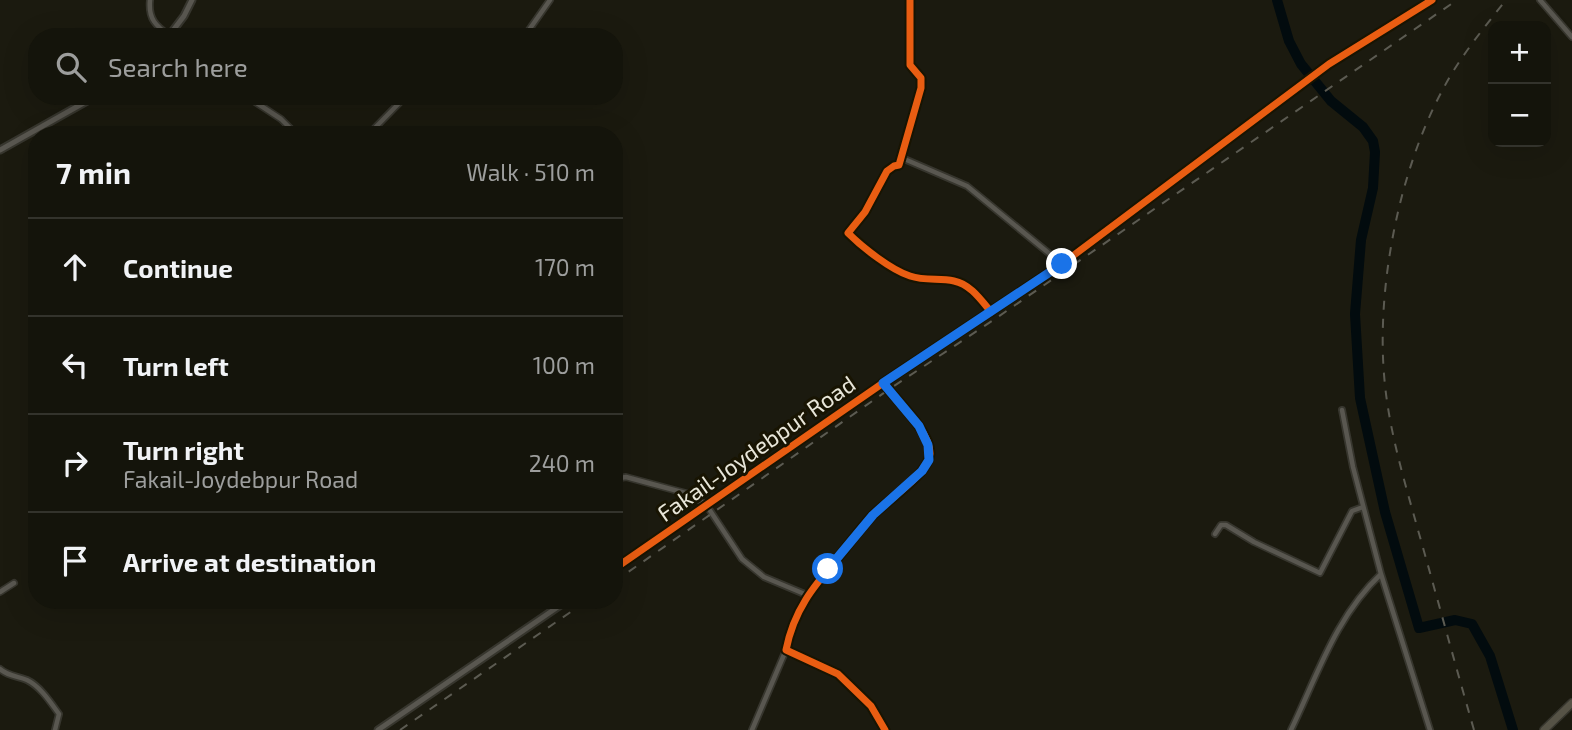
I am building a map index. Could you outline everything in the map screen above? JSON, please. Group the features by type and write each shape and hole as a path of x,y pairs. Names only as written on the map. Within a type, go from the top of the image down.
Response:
{"main road":[{"path":"1544,730 1572,703"}],"street":[{"path":"150,0 149,15 160,28"},
{"path":"175,28 192,0"},
{"path":"530,28 550,0"},
{"path":"910,0 910,65 921,78 921,88 899,165 887,172 865,212 848,233 898,271 912,277 962,284 991,312"},
{"name":"Fakail-Joydebpur Road","path":"623,563 883,383 1062,264 1328,64 1432,0"},
{"path":"1540,0 1572,37"},
{"path":"43,126 80,105"},
{"path":"260,105 288,126"},
{"path":"377,126 397,105"},
{"path":"0,150 28,134"},
{"path":"902,158 967,186 1062,264"},
{"path":"752,730 786,650 789,633 807,595 873,515 922,471 929,460 928,445 919,426 883,383"},
{"path":"1342,410 1381,574 1430,730"},
{"path":"623,478 689,494 707,506 742,559 764,577 807,595"},
{"path":"1215,534 1221,525 1226,525 1254,542 1320,573 1352,512 1363,507"},
{"path":"1291,730 1345,617 1381,574"},
{"path":"0,592 14,583"},
{"path":"378,730 555,609"},
{"path":"786,650 838,674 871,706 886,730"},
{"path":"0,669 11,676 29,681 36,687 59,714 55,730"}],"waterway":[{"path":"1277,0 1289,41 1301,64 1331,101 1363,127 1373,141 1373,188 1361,240 1355,314 1360,398 1385,512 1419,628 1455,620 1472,624 1490,656 1513,730"}],"railway":[{"path":"623,576 888,390 1457,0"},
{"path":"1474,730 1394,440 1385,385 1384,312 1393,234 1413,159 1427,123 1456,67 1506,0"},
{"path":"400,730 575,609"}],"cycle path":[{"path":"910,0 910,65 921,78 921,88 899,165 887,171 865,212 848,233 877,258 902,273 965,285 991,312"},
{"path":"623,563 883,383 1062,264 1329,64 1432,0"},
{"path":"883,383 925,436 929,445 928,462 914,479 872,516 814,588 794,622 786,650 838,674 871,706 885,730"}],"route":[{"path":"828,569 873,515 922,471 929,460 928,445 919,426 883,383 1062,264"}]}
